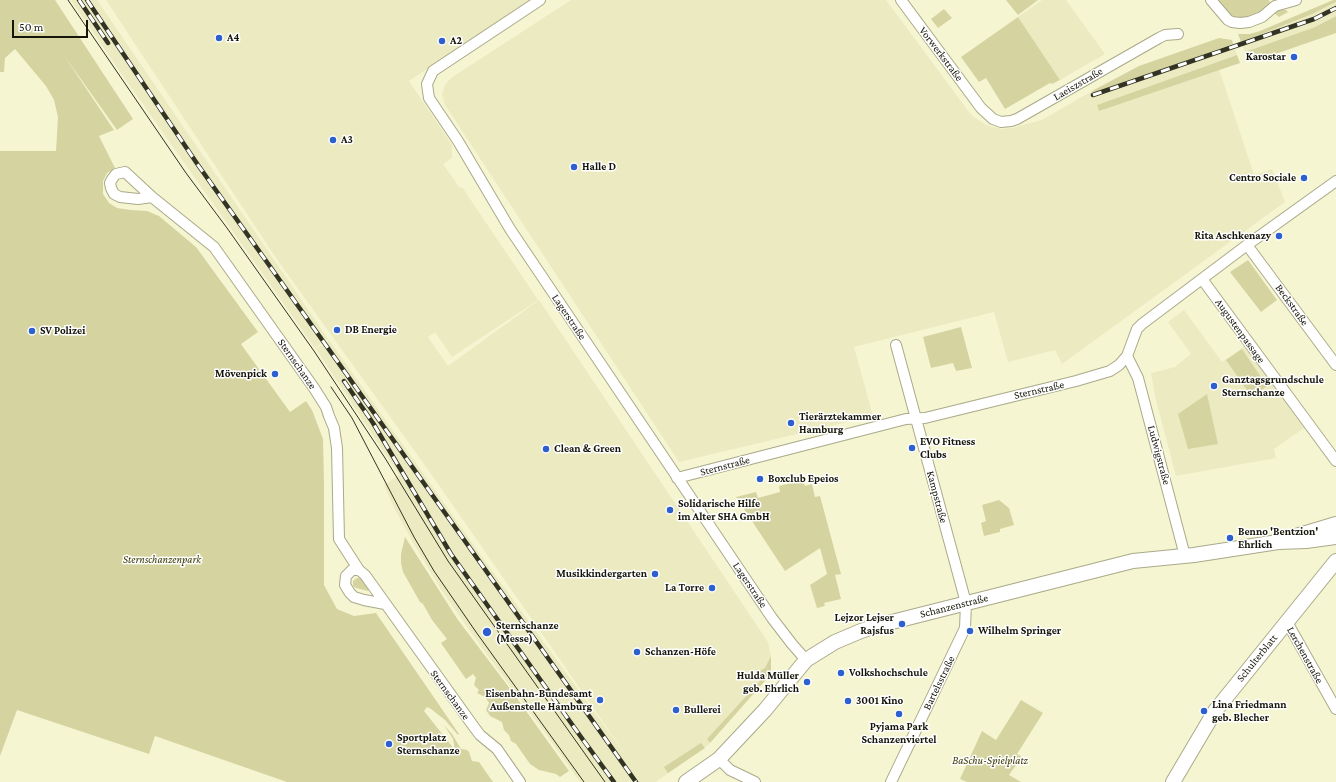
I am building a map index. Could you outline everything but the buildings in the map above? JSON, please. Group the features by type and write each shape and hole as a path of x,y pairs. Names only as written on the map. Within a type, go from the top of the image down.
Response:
{"street":[{"name":"Lagerstraße","path":"540,0 433,71 427,84 429,98 458,141 510,229 677,478 772,618 806,660"},
{"name":"Vorwerkstraße","path":"900,0 981,108"},
{"path":"1211,0 1228,20 1236,23 1249,22 1262,17 1274,3 1296,0"},
{"name":"Laeiszstraße","path":"981,108 993,119 1001,122 1011,122 1165,35 1178,34"},
{"name":"Sternstraße","path":"677,478 906,419 925,418 1102,374 1115,368 1127,356 1139,326 1247,245 1336,181"},
{"name":"Sternschanze","path":"152,197 214,247 326,407 334,428 337,448 339,539 359,570 365,575 474,727 480,735 500,753 520,782"},
{"name":"Beckstraße","path":"1247,245 1336,365"},
{"name":"Augustenpassage","path":"1202,279 1336,461"},
{"name":"Kampstraße","path":"896,345 966,603"},
{"name":"Ludwigstraße","path":"1127,356 1138,378 1185,556"},
{"name":"Schanzenstraße","path":"1278,542 1336,524"},
{"name":"Schanzenstraße","path":"686,782 719,759 765,710 806,660 835,642 865,630 1133,561 1185,556 1278,542 1306,541 1336,537"},
{"name":"Schulterblatt","path":"1173,782 1215,711 1336,560"},
{"path":"359,570 352,570 346,576 345,585 350,593 354,597 385,604"},
{"name":"Bartelsstraße","path":"891,782 965,628 966,603"},
{"name":"Lerchenstraße","path":"1287,622 1336,709"},
{"path":"719,759 730,770 755,782"}],"shaded area":[{"path":"71,0 97,0 328,339 315,348"},
{"path":"106,0 529,0 409,81 452,145 452,158 443,164 460,188 462,187 538,300 452,357 435,332 428,337 448,366 539,300 768,642 771,656 771,674 708,745 656,782 580,782 442,591 415,546 394,508 384,485 399,475 316,349 329,340 482,557 631,762 429,471 276,258"},
{"path":"571,0 886,0 969,112 986,125 1001,129 1012,128 1042,120 1092,91 1093,94 1233,44 1237,55 1097,105 1099,110 1219,69 1254,175 1272,169 1285,202 1062,364 1055,350 1008,362 994,312 854,347 873,416 679,462 445,105 442,94 445,85 451,78"},
{"path":"1042,0 1066,0 1105,54 1060,80 1018,17"},
{"path":"1336,2 1336,16 1315,27 1245,52 1241,42 1310,15"},
{"name":"Ganztagsgrundschule Sternschanze","path":"1184,310 1222,362 1245,346 1304,428 1274,449 1276,458 1176,476 1156,400 1151,373 1175,367 1191,354 1168,322"}],"green space":[{"name":"Sternschanzenpark","path":"0,0 55,0 133,119 117,130 63,54 114,130 99,136 115,168 107,173 103,181 103,194 109,203 117,208 147,211 159,216 196,247 258,332 241,344 243,347 290,412 306,401 312,410 323,439 324,585 337,609 354,616 376,613 459,734 458,735 445,720 431,709 427,707 424,711 455,750 453,739 444,725 452,734 461,749 469,752 472,761 479,762 493,782 287,782 155,736 149,754 17,710 0,756 0,151 56,151 58,117 54,100 46,86 15,49 5,58 4,72 0,72"},
{"path":"1006,0 1038,0 1018,15"},
{"path":"1215,0 1269,0 1270,4 1259,14 1251,18 1239,19 1226,15"},
{"path":"1336,0 1336,2 1310,15 1241,42 1238,34 1250,34 1260,31"},
{"path":"944,9 952,18 938,28 931,19"},
{"path":"1281,9 1288,12 1279,17 1273,12"},
{"path":"1336,16 1336,33 1252,62 1248,60 1245,52 1315,27"},
{"path":"1018,17 1060,80 1052,84 1050,83 1005,109 986,78 979,82 961,57"},
{"path":"1219,38 1232,40 1233,44 1093,94 1092,91 1139,66"},
{"path":"1237,55 1240,63 1099,111 1097,105"},
{"path":"1248,260 1277,300 1261,312 1230,272"},
{"path":"961,327 972,368 956,371 953,363 931,368 923,337"},
{"path":"1242,349 1267,386 1252,397 1226,360"},
{"path":"1207,394 1218,444 1188,449 1178,414"},
{"path":"803,480 805,486 812,484 815,497 820,496 841,574 835,575 841,599 824,603 825,606 817,608 810,585 827,574 820,548 785,571 736,497 756,492 758,498 780,492 779,486"},
{"path":"999,500 1009,508 1014,525 1000,529 1000,532 984,536 981,523 986,521 982,505"},
{"path":"405,537 458,620 511,690 569,771 560,777 556,774 539,770 530,764 516,744 511,741 509,735 504,730 502,722 490,716 486,710 489,703 485,697 477,693 479,690 474,685 476,678 473,674 466,679 441,643 447,639 432,620 423,604 420,602 403,572 401,554"},
{"path":"357,578 361,578 369,589 368,591 353,586 353,581"},
{"path":"771,656 771,674 710,743 707,739 761,680 756,673 765,668"},
{"name":"BaSchu-Spielplatz","path":"1021,700 1043,713 1017,754 1022,757 1009,775 1021,782 967,782 960,779 982,731 996,740"},
{"path":"701,743 705,748 668,773 664,767"}],"tram line":[{"path":"68,0 186,173 314,351 385,458 448,561 605,782"},
{"path":"331,387 352,418 414,537 434,571 584,782"}],"railway":[{"path":"79,0 108,43"},
{"path":"87,0 198,165 636,782"},
{"path":"1093,95 1314,19 1336,8"},
{"path":"344,381 373,423 451,554 614,782"}],"place":[{"name":"A4","path":"219,38"},
{"name":"A2","path":"442,41"},
{"name":"Karostar","path":"1294,57"},
{"name":"A3","path":"333,140"},
{"name":"Halle D","path":"574,167"},
{"name":"Centro Sociale","path":"1304,178"},
{"name":"Rita Aschkenazy","path":"1279,236"},
{"name":"DB Energie","path":"337,330"},
{"name":"SV Polizei","path":"32,331"},
{"name":"Mövenpick","path":"275,374"},
{"name":"Ganztagsgrundschule Sternschanze","path":"1214,386"},
{"name":"Tierärztekammer Hamburg","path":"791,423"},
{"name":"EVO Fitness Clubs","path":"912,448"},
{"name":"Clean & Green","path":"546,449"},
{"name":"Boxclub Epeios","path":"760,479"},
{"name":"Solidarische Hilfe im Alter SHA GmbH","path":"670,510"},
{"name":"Benno 'Bentzion' Ehrlich","path":"1230,538"},
{"name":"Musikkindergarten","path":"655,574"},
{"name":"La Torre","path":"712,588"},
{"name":"Lejzor Lejser Rajsfus","path":"902,624"},
{"name":"Wilhelm Springer","path":"970,631"},
{"name":"Sternschanze (Messe)","path":"487,632"},
{"name":"Schanzen-Höfe","path":"637,652"},
{"name":"Volkshochschule","path":"841,673"},
{"name":"Hulda Müller geb. Ehrlich","path":"807,682"},
{"name":"Eisenbahn-Bundesamt Außenstelle Hamburg","path":"600,700"},
{"name":"3001 Kino","path":"848,701"},
{"name":"Bullerei","path":"676,710"},
{"name":"Lina Friedmann geb. Blecher","path":"1204,711"},
{"name":"Pyjama Park Schanzenviertel","path":"899,714"},
{"name":"Sportplatz Sternschanze","path":"389,744"}]}
